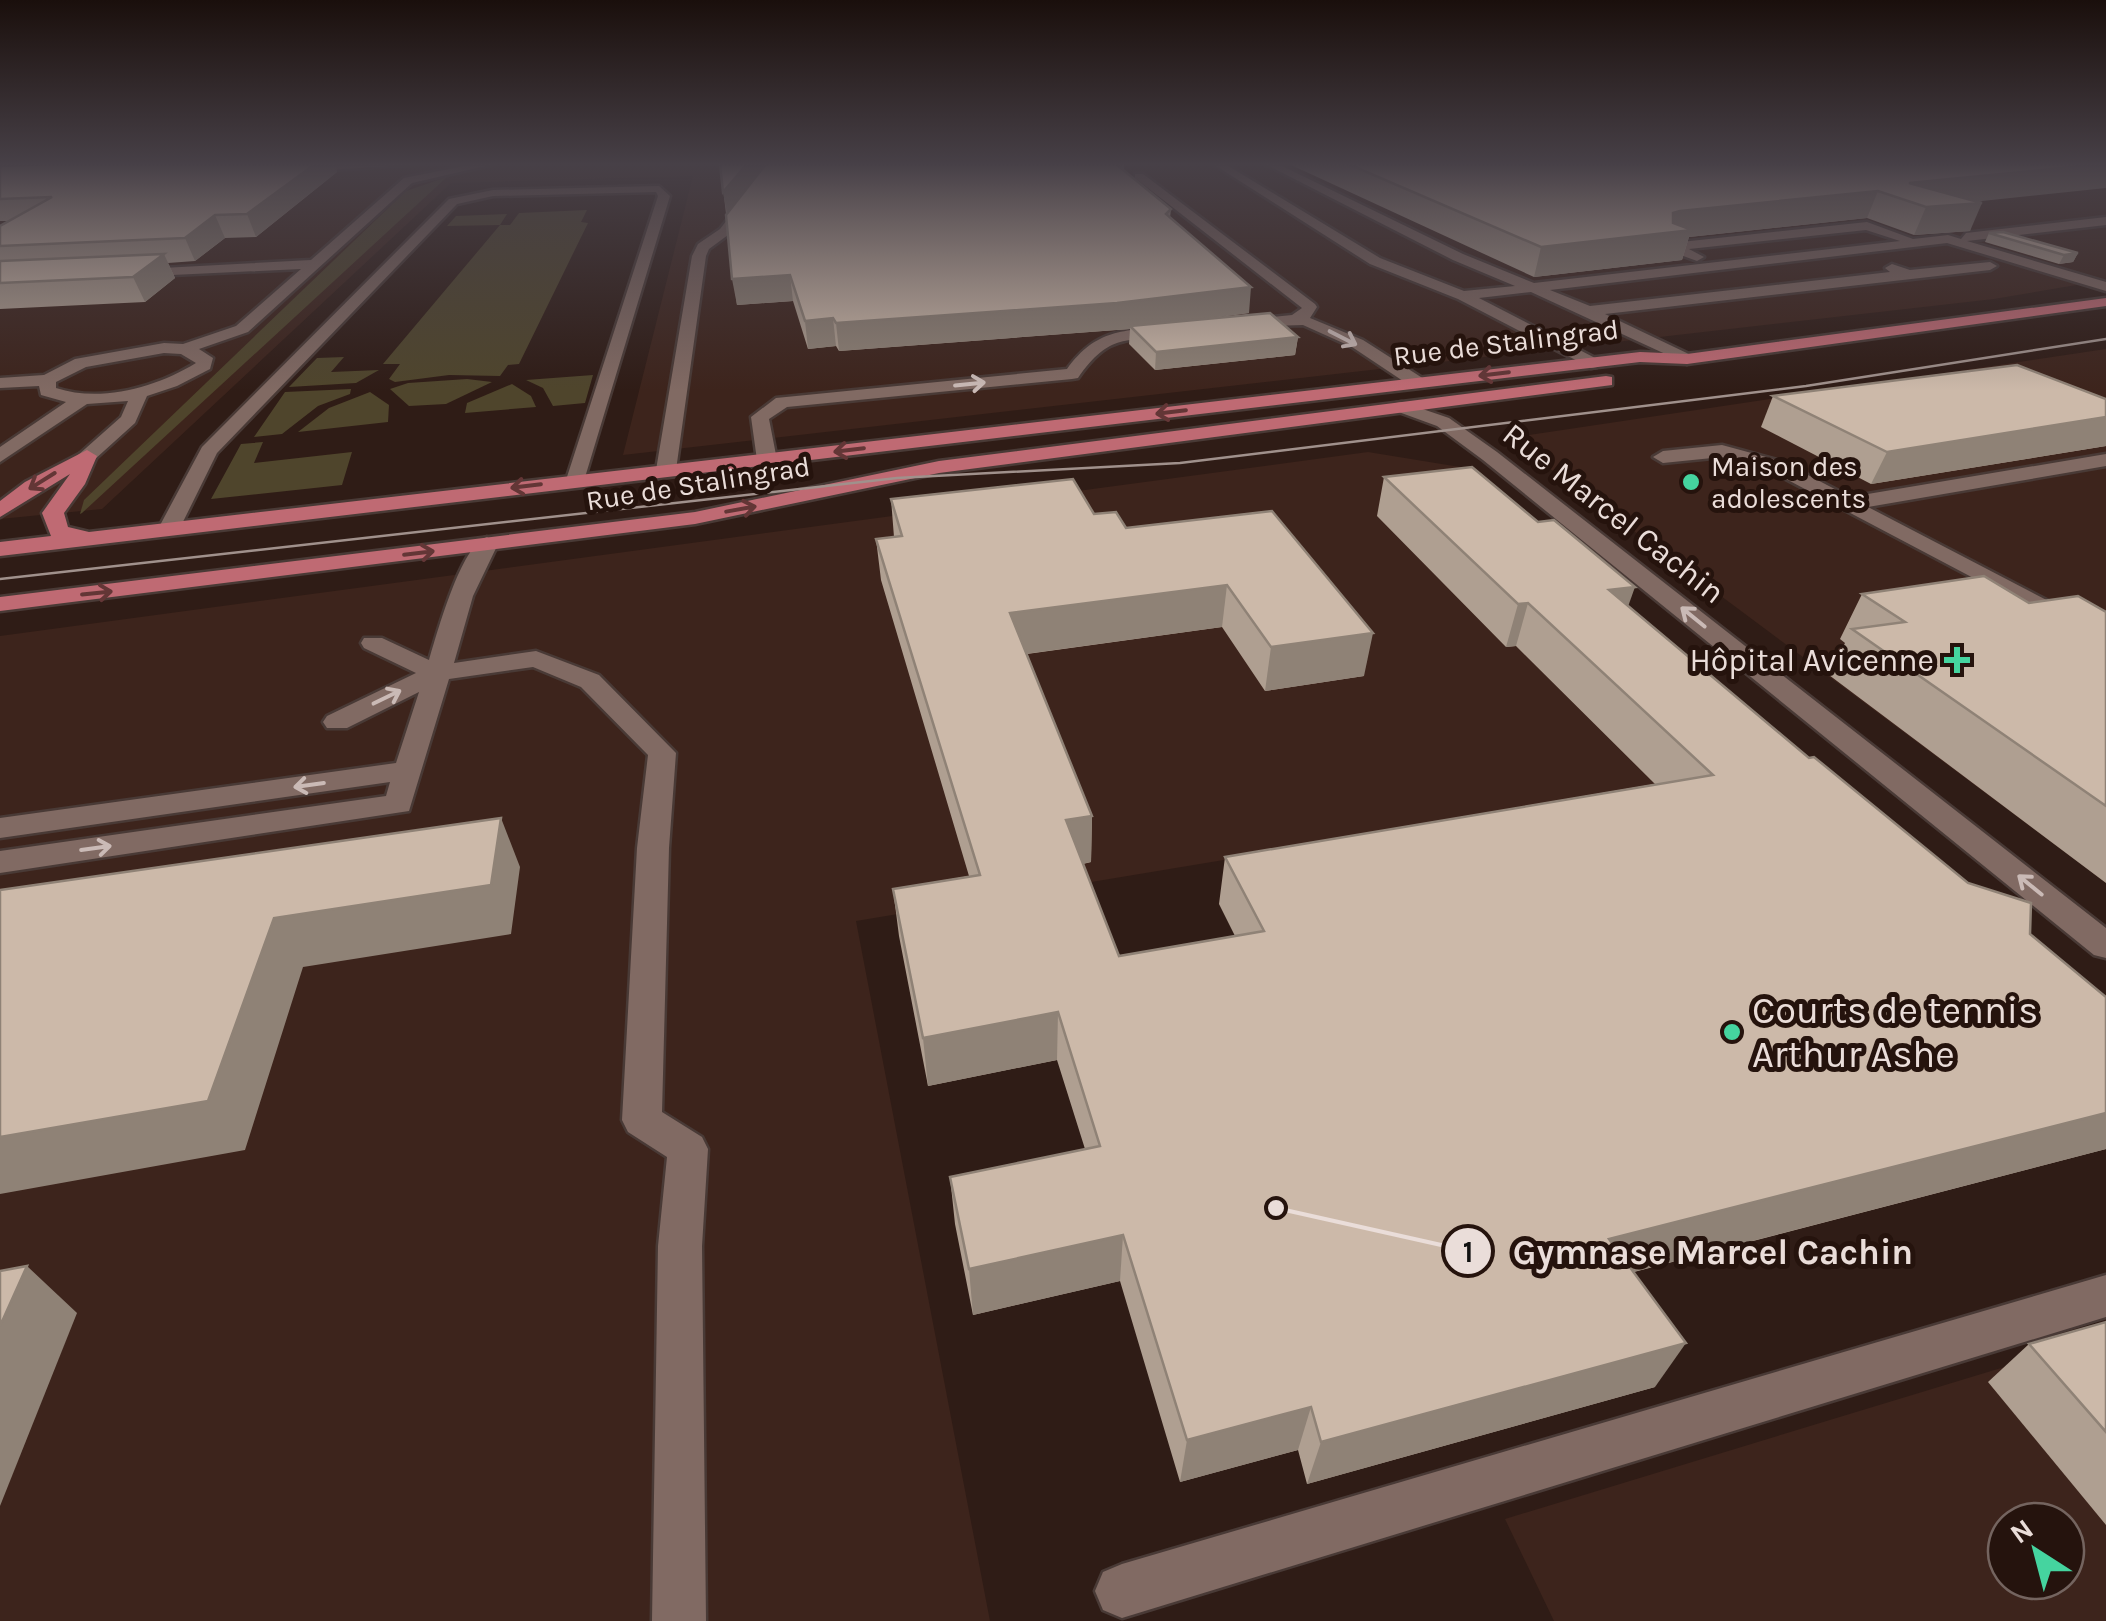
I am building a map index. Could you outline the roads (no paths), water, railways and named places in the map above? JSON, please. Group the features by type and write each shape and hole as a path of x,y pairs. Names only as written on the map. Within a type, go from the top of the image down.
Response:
{"main road":[{"name":"Rue de Stalingrad","path":"0,549 1591,362 1640,357 1687,359 2106,302"},
{"name":"Rue de Stalingrad","path":"0,604 695,518 939,467 1674,372 1687,359"},
{"name":"Rue de Stalingrad","path":"1332,393 1402,408"},
{"path":"1,509 32,486 87,456"},
{"path":"87,456 75,484 53,513 58,532 92,538"}],"street":[{"path":"0,383 48,380 71,367 108,355 184,350 242,329 340,240"},
{"path":"169,529 209,450 416,240"},
{"path":"576,480 650,240"},
{"path":"666,470 699,256 713,240"},
{"path":"1221,326 1294,319 1306,314 1310,307 1222,240"},
{"path":"1339,240 1375,262 1462,296 1591,362"},
{"path":"1423,240 1687,359"},
{"path":"1719,265 1672,247 1740,240"},
{"path":"1910,240 1917,242"},
{"path":"1462,296 1941,240"},
{"path":"1950,240 2106,287"},
{"path":"2015,240 2031,244"},
{"path":"1841,251 1909,274"},
{"path":"118,273 312,264"},
{"path":"1588,311 1990,266"},
{"path":"1294,319 1344,337 1418,383"},
{"path":"767,460 760,417 782,402 1072,374 1090,349 1106,339 1185,329"},
{"path":"48,380 47,390 51,394 84,398 140,392 188,376 204,365 205,358 184,350"},
{"path":"87,456 129,419 140,392"},
{"path":"0,456 84,398"},
{"name":"Rue Marcel Cachin","path":"1402,408 1443,422 1490,456 2106,946"},
{"path":"1663,458 1722,451 1774,465 2106,641"},
{"path":"1847,504 2106,460"},
{"path":"0,862 398,804 461,596 487,544"},
{"path":"373,643 437,673"},
{"path":"337,722 437,673 536,660 590,681 662,753 653,848 642,1120 688,1149 680,1246 679,1621"},
{"path":"0,828 406,772"},
{"path":"1122,1591 2106,1296"}],"tram line":[{"path":"0,579 897,478 1180,463 1806,386 2106,339"}],"place":[{"name":"Maison des adolescents","path":"1691,482"},
{"name":"Hôpital Avicenne","path":"1957,660"},
{"name":"Courts de tennis Arthur Ashe","path":"1732,1032"},
{"name":"Gymnase Marcel Cachin","path":"1276,1208"}]}
